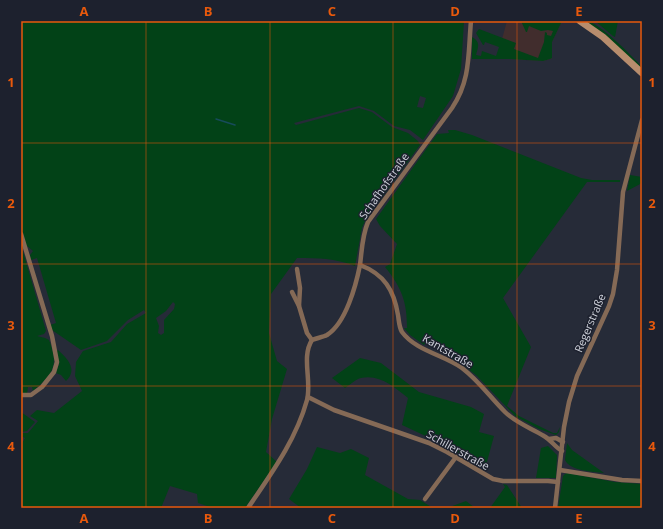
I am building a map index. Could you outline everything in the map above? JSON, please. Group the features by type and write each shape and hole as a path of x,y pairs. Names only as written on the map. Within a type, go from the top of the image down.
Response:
{"main road":[{"path":"580,21 606,40 642,73"}],"street":[{"name":"Schafhofstraße","path":"312,340 327,335 341,317 353,291 360,265 363,236 368,222 452,108 460,94 468,67 471,21"},
{"name":"Regerstraße","path":"556,508 567,411 573,387 613,294 617,270 623,192 642,120"},
{"path":"21,234 54,346 57,362 54,372 46,383 34,393 21,396"},
{"name":"Kantstraße","path":"360,265 378,276 390,288 396,303 400,326 406,336 424,349 462,368 478,382 509,416 549,439 553,445 562,451"},
{"path":"297,269 300,288 299,306"},
{"path":"248,508 285,452 308,397 307,352 312,340 304,328 299,306 292,292"},
{"name":"Schillerstraße","path":"308,397 334,410 429,443 456,457 490,478 496,480 558,482"},
{"name":"Kantstraße","path":"549,439 556,438 563,442"},
{"path":"425,499 456,457"},
{"path":"560,470 622,480 642,481"}],"shaded area":[{"path":"507,21 562,21 552,42 552,58 543,61 510,59 502,39"}],"green space":[{"path":"21,21 464,21 461,69 453,96 423,140 410,130 394,126 374,111 359,106 294,123 296,125 359,108 372,112 392,127 408,133 418,141 420,145 365,221 362,228 355,266 340,261 326,259 297,258 271,294 269,333 277,361 287,369 272,419 266,452 277,462 245,508 213,508 198,503 197,494 170,486 161,508 21,508 21,445 25,438 21,436 21,433 28,433 38,421 30,416 37,410 54,413 82,391 75,376 76,362 83,351 111,342 127,324 146,313 144,310 128,320 107,341 81,350 52,330 50,325 56,323 37,258 31,260 30,255 33,251 27,246 22,248 46,331 44,334 37,336 49,340 54,357 54,363 49,375 40,385 33,391 32,387 28,387 27,394 21,394","holes":["420,96 426,98 423,108 417,107","173,302 175,304 174,309 164,320 164,333 161,335 158,333 159,326 156,318 166,311"]},
{"path":"521,21 562,21 552,42 552,58 543,61 472,59 472,37 478,43 476,55 481,56 482,51 496,56 499,47 485,42 483,45 476,33 479,29 516,43 514,49 538,58 544,42 545,32 547,35 551,36 553,31 541,31 529,26 526,32"},
{"path":"586,21 598,27 615,40 642,67 642,70"},
{"path":"595,21 618,21 615,37 613,36"},
{"path":"448,130 455,130 472,135 581,178 592,180 620,180 620,182 587,182 503,298 531,347 507,406 519,416 553,433 557,433 560,427 559,432 556,435 539,429 515,416 477,376 462,364 451,358 452,354 427,340 424,345 410,335 404,328 407,328 405,303 396,282 385,267 390,264 397,244 380,226 376,219 437,134 449,133"},
{"path":"630,175 642,177 642,183 627,191"},
{"path":"58,350 70,365 70,377 66,381 61,375 56,373 59,364"},
{"path":"360,358 381,363 419,392 471,407 484,414 479,432 494,436 485,469 465,457 402,425 408,398 386,382 368,377 361,378 345,388 332,378"},
{"path":"21,412 35,422 27,431 21,432"},
{"path":"567,443 572,450 604,473 577,469 568,464 565,460"},
{"path":"548,446 557,455 556,478 536,478 541,448"},
{"path":"317,447 340,453 351,449 369,458 365,475 408,499 420,500 433,508 301,508 289,499 307,469"},
{"path":"567,473 615,482 642,484 642,508 558,508 563,476"},
{"path":"503,484 507,485 522,508 490,508 505,487"},
{"path":"466,501 475,508 447,508"}],"waterway":[{"path":"216,119 235,125"}]}
